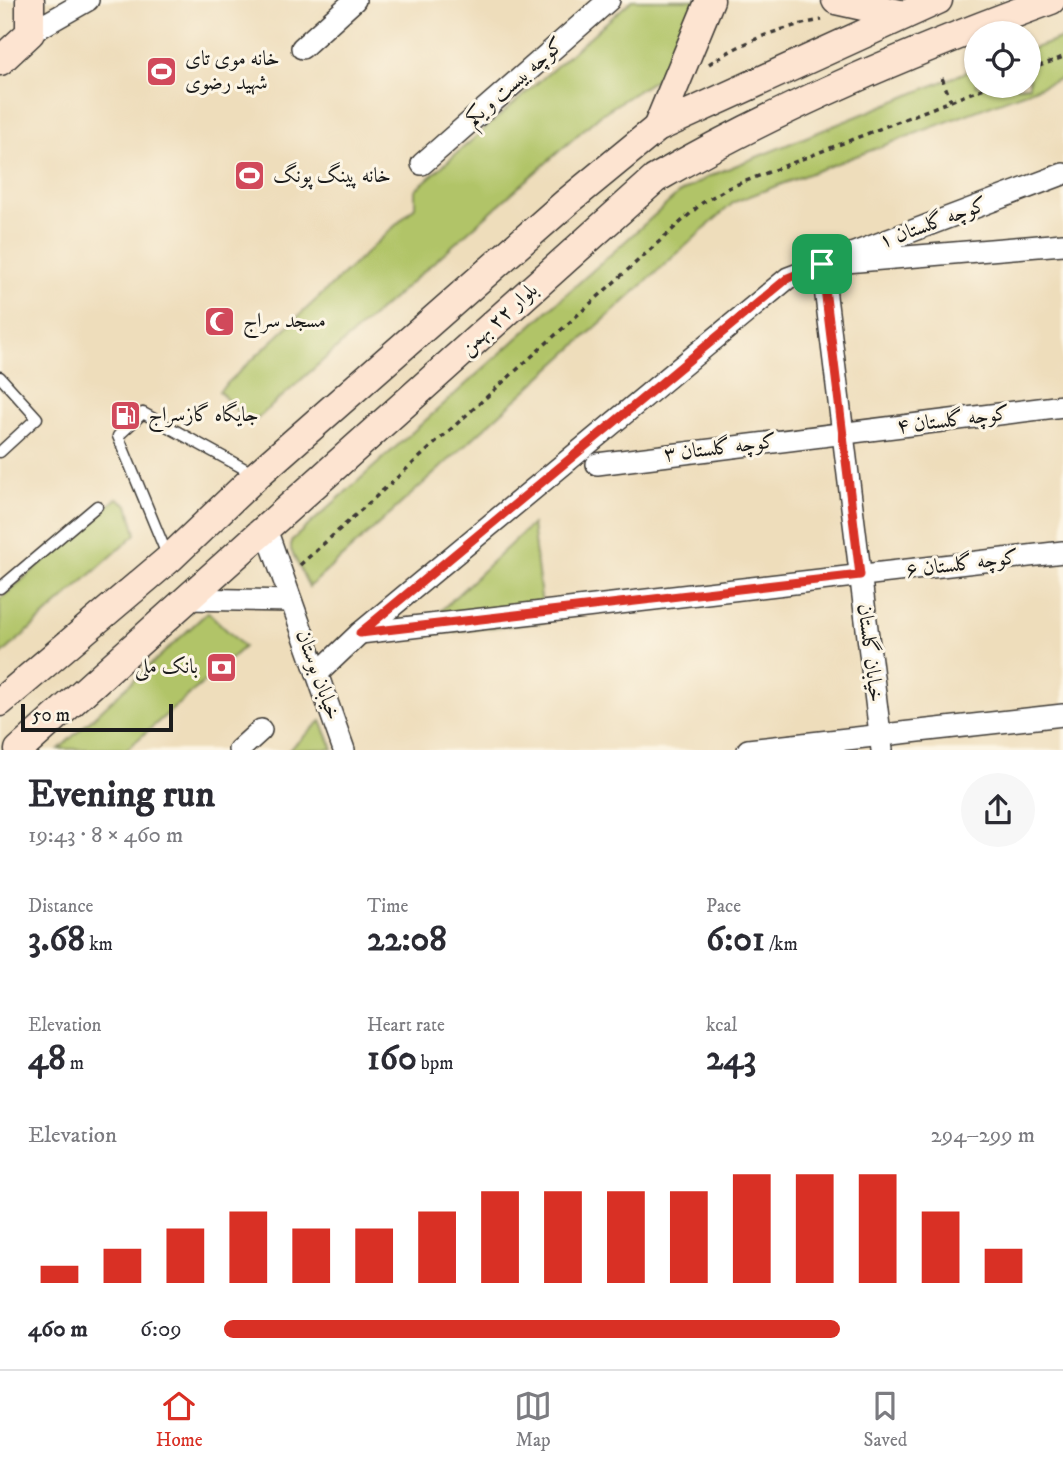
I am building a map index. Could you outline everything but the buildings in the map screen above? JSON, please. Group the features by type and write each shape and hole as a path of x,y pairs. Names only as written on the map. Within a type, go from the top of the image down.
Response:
{"main road":[{"path":"0,61 30,33 30,0"},
{"path":"657,128 710,0"},
{"name":"بلوار ۲۲ بهمن","path":"0,702 169,559 257,475 557,211 657,128 938,0"},
{"name":"بلوار ۲۲ بهمن","path":"19,750 655,178 720,142 953,36 1051,0"},
{"path":"830,10 904,15"},
{"path":"953,36 1063,15"}],"street":[{"path":"30,33 88,0"},
{"path":"302,48 355,0"},
{"name":"کوچه بیست و یکم","path":"422,164 608,0"},
{"name":"کوچه گلستان ۱","path":"318,673 360,633 788,278 1063,174"},
{"path":"822,264 1063,244"},
{"name":"خیابان گلستان","path":"822,264 881,742"},
{"name":"کوچه گلستان ۴","path":"843,433 1063,406"},
{"name":"کوچه گلستان ۳","path":"597,464 843,433"},
{"name":"خیابان بوستان","path":"266,529 344,750"},
{"name":"کوچه گلستان ۶","path":"360,633 1063,552"},
{"path":"188,599 291,601"},
{"path":"748,750 881,742 1063,715"},
{"path":"239,750 261,730"}],"lane":[{"path":"0,377 37,418 0,452"},
{"path":"169,559 118,436 143,413 257,475"},
{"path":"0,588 97,506"}],"path":[{"path":"707,66 729,51 830,10"},
{"path":"1041,65 1063,57"},
{"path":"942,78 951,100"},
{"path":"300,566 702,203 728,188 964,95"}],"green space":[{"path":"632,0 700,0 673,68 600,115 250,425 219,391 415,207 415,190"},
{"path":"1063,38 1063,78 1041,86 1041,46"},
{"path":"964,73 964,98 1010,98 734,202 309,587 291,550 291,541 678,194 710,176"},
{"path":"117,498 128,505 136,534 0,656 0,599"},
{"path":"532,524 544,622 414,636"},
{"path":"208,612 244,647 127,749 59,749"},
{"path":"321,721 333,749 289,750"}],"place":[{"name":"خانه موی تای شهید رضوی","path":"162,71"},
{"name":"خانه پینگ پونگ","path":"250,176"},
{"name":"مسجد سراج","path":"220,321"},
{"name":"جایگاه گازسراج","path":"125,415"},
{"name":"بانک ملی","path":"221,667"}],"route":[{"path":"822,264 860,575 360,633 788,278 822,264"}]}
